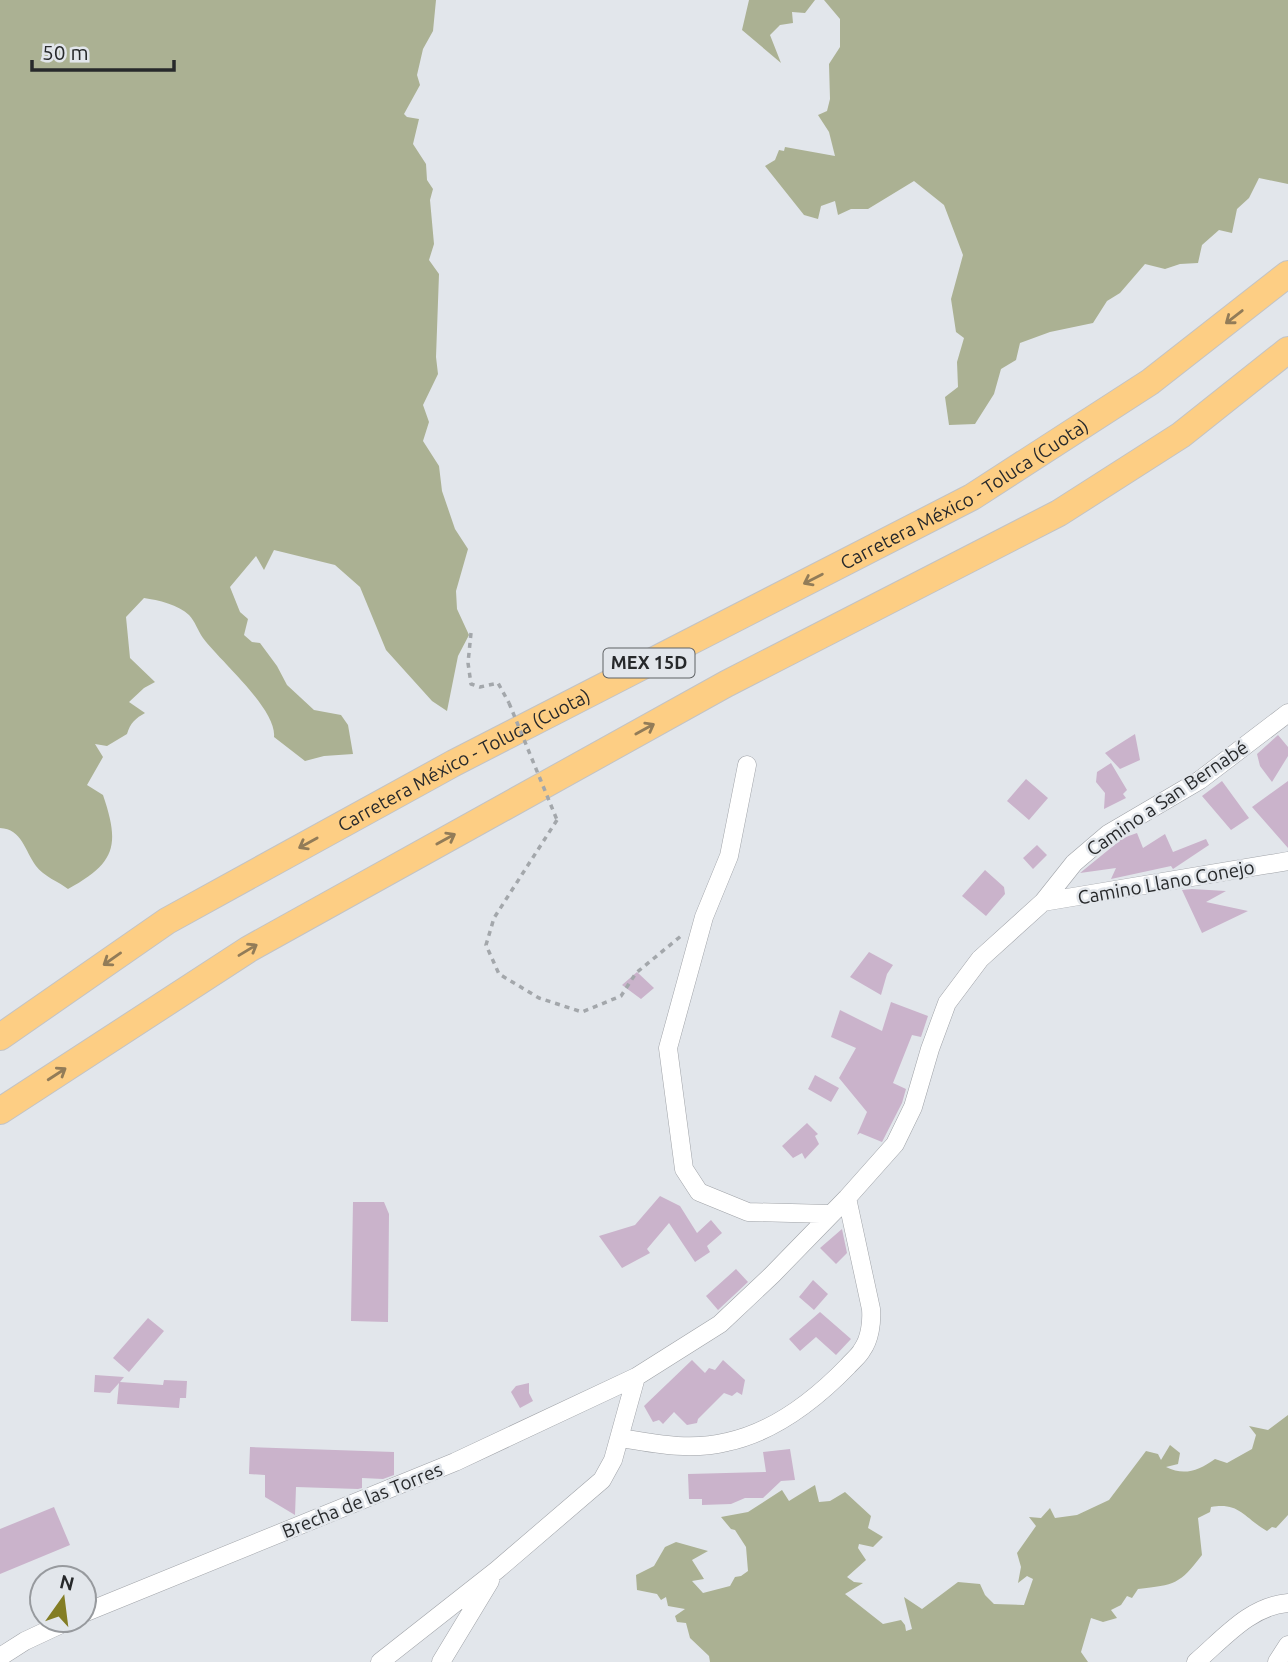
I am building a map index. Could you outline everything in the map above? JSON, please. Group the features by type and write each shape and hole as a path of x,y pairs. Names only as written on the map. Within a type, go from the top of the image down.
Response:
{"highway":[{"name":"Carretera México - Toluca (Cuota)","path":"0,1037 179,914 466,756 972,497 1150,382 1288,274"},
{"name":"MEX 15D","path":"0,1111 260,943 726,684 1059,513 1181,435 1288,350"}],"street":[{"name":"Camino a San Bernabé","path":"830,1214 895,1144 913,1107 947,1003 980,959 1043,902 1074,863 1108,834 1200,780 1288,713"},
{"path":"747,765 729,856 704,917 668,1048 684,1169 699,1192 748,1212 830,1214"},
{"name":"Camino Llano Conejo","path":"1043,902 1288,861"},
{"path":"620,1438 674,1447 699,1447 728,1442 762,1430 790,1416 819,1393 863,1350 872,1320 871,1308 847,1198"},
{"name":"Brecha de las Torres","path":"98,1607 456,1462 636,1377 720,1324 772,1275 830,1214"},
{"path":"380,1662 497,1570 601,1480 613,1460 636,1377"},
{"path":"441,1662 497,1570"},
{"path":"1196,1662 1254,1613 1273,1605 1288,1603"},
{"path":"0,1657 40,1634"},
{"path":"1278,1662 1288,1645"}],"path":[{"path":"471,633 468,663 471,684 480,687 498,683 509,703 556,820 494,918 487,934 486,945 499,974 539,998 582,1012 621,996 636,973 704,917"}],"green space":[{"path":"0,0 436,0 433,31 423,49 417,75 420,85 404,114 419,119 413,144 426,164 427,180 433,189 430,200 434,244 429,260 439,274 436,357 438,374 423,405 429,422 423,441 439,466 442,491 455,529 468,549 456,591 457,609 469,635 458,656 447,711 432,701 386,650 360,587 335,565 274,550 264,570 256,556 230,587 240,612 248,619 244,635 252,642 260,643 287,685 314,710 341,715 348,725 353,754 324,756 305,761 274,737 273,726 267,713 203,638 189,615 174,606 144,598 126,617 130,658 155,682 129,702 145,713 134,721 127,734 107,746 95,744 103,757 87,785 103,795 111,827 110,851 96,870 68,889 39,870 13,832 0,828"},
{"path":"749,0 815,0 805,13 792,12 793,23 780,25 770,35 781,63 742,30"},
{"path":"824,0 1288,0 1288,184 1259,178 1249,198 1237,209 1232,233 1219,230 1202,245 1198,263 1180,264 1165,269 1145,264 1120,293 1107,301 1093,323 1050,332 1020,343 1016,360 1001,369 994,394 975,424 949,425 945,397 958,387 957,362 964,338 956,332 951,299 963,255 944,205 914,181 868,209 851,209 838,215 835,201 821,206 818,219 804,215 765,166 775,160 779,150 784,151 785,147 835,156 829,132 818,115 827,111 830,99 829,64 840,47 840,19"},
{"path":"1288,1415 1288,1515 1276,1528 1272,1527 1267,1531 1235,1509 1211,1507 1210,1512 1198,1518 1202,1555 1188,1572 1169,1584 1138,1589 1132,1598 1127,1596 1121,1605 1111,1610 1117,1618 1103,1622 1091,1618 1081,1652 1088,1662 710,1662 709,1656 690,1638 686,1623 677,1622 675,1616 685,1609 668,1606 666,1597 661,1600 657,1594 637,1590 636,1575 654,1566 665,1547 676,1542 708,1551 692,1560 704,1579 692,1581 703,1593 730,1586 735,1577 748,1571 746,1547 735,1530 721,1517 748,1512 782,1490 789,1501 815,1485 819,1502 830,1501 845,1492 871,1516 868,1528 883,1537 873,1547 859,1544 858,1548 866,1560 847,1577 854,1582 863,1583 845,1594 883,1624 901,1620 906,1631 912,1629 904,1597 922,1609 958,1582 980,1584 985,1595 994,1604 1024,1605 1033,1579 1027,1576 1018,1583 1021,1567 1017,1553 1036,1526 1029,1517 1041,1518 1050,1508 1055,1518 1077,1515 1109,1500 1146,1451 1158,1454 1161,1460 1170,1445 1180,1453 1178,1464 1166,1467 1185,1472 1203,1467 1215,1459 1227,1463 1252,1449 1256,1435 1249,1426 1268,1430"}],"building":[{"path":"1135,734 1140,760 1120,769 1105,753"},
{"path":"1278,735 1288,747 1288,756 1272,782 1260,766 1257,754"},
{"path":"1111,763 1127,790 1123,794 1126,798 1104,809 1105,793 1096,782 1097,772"},
{"path":"1026,779 1048,798 1029,820 1007,801"},
{"path":"1222,781 1249,818 1231,830 1202,796"},
{"path":"1288,781 1288,848 1252,807"},
{"path":"1137,833 1143,848 1165,834 1173,852 1206,839 1209,845 1173,869 1171,866 1111,879 1116,868 1080,873 1123,838"},
{"path":"1037,845 1047,855 1033,869 1023,858"},
{"path":"985,870 1004,887 1005,894 986,916 962,896"},
{"path":"1182,890 1226,891 1206,902 1248,911 1202,933"},
{"path":"869,952 893,965 887,974 881,995 850,977"},
{"path":"637,972 654,988 641,999 622,985"},
{"path":"891,1002 928,1016 921,1037 912,1035 893,1083 906,1089 902,1103 882,1142 860,1133 857,1135 867,1112 839,1078 856,1048 831,1037 840,1010 882,1031"},
{"path":"815,1075 839,1088 831,1102 808,1089"},
{"path":"807,1123 818,1134 815,1136 819,1144 805,1159 802,1153 793,1158 782,1146"},
{"path":"660,1196 680,1206 697,1233 711,1220 722,1233 707,1246 710,1252 695,1262 669,1223 647,1249 650,1253 622,1268 599,1236 635,1225"},
{"path":"353,1202 384,1202 389,1214 388,1322 351,1321"},
{"path":"842,1229 847,1253 836,1264 820,1248"},
{"path":"736,1269 748,1282 718,1310 706,1296"},
{"path":"813,1280 828,1294 814,1310 799,1297"},
{"path":"820,1312 851,1339 836,1355 816,1337 800,1351 789,1339"},
{"path":"148,1318 164,1331 129,1372 113,1358"},
{"path":"692,1360 705,1373 709,1368 715,1370 723,1360 745,1380 742,1395 737,1392 732,1396 724,1393 697,1423 687,1425 674,1412 663,1424 659,1420 653,1422 644,1406"},
{"path":"95,1375 124,1377 120,1382 163,1385 164,1380 187,1381 186,1398 180,1398 179,1408 117,1404 119,1383 110,1393 94,1392"},
{"path":"529,1383 529,1393 533,1401 520,1408 511,1392 516,1386"},
{"path":"250,1447 394,1452 394,1475 383,1479 362,1478 362,1488 358,1489 296,1487 295,1515 265,1497 265,1475 249,1474"},
{"path":"790,1449 795,1480 781,1481 763,1498 745,1498 731,1504 702,1505 702,1499 689,1499 688,1474 766,1472 763,1452"},
{"path":"54,1507 70,1545 0,1574 0,1529"}]}
